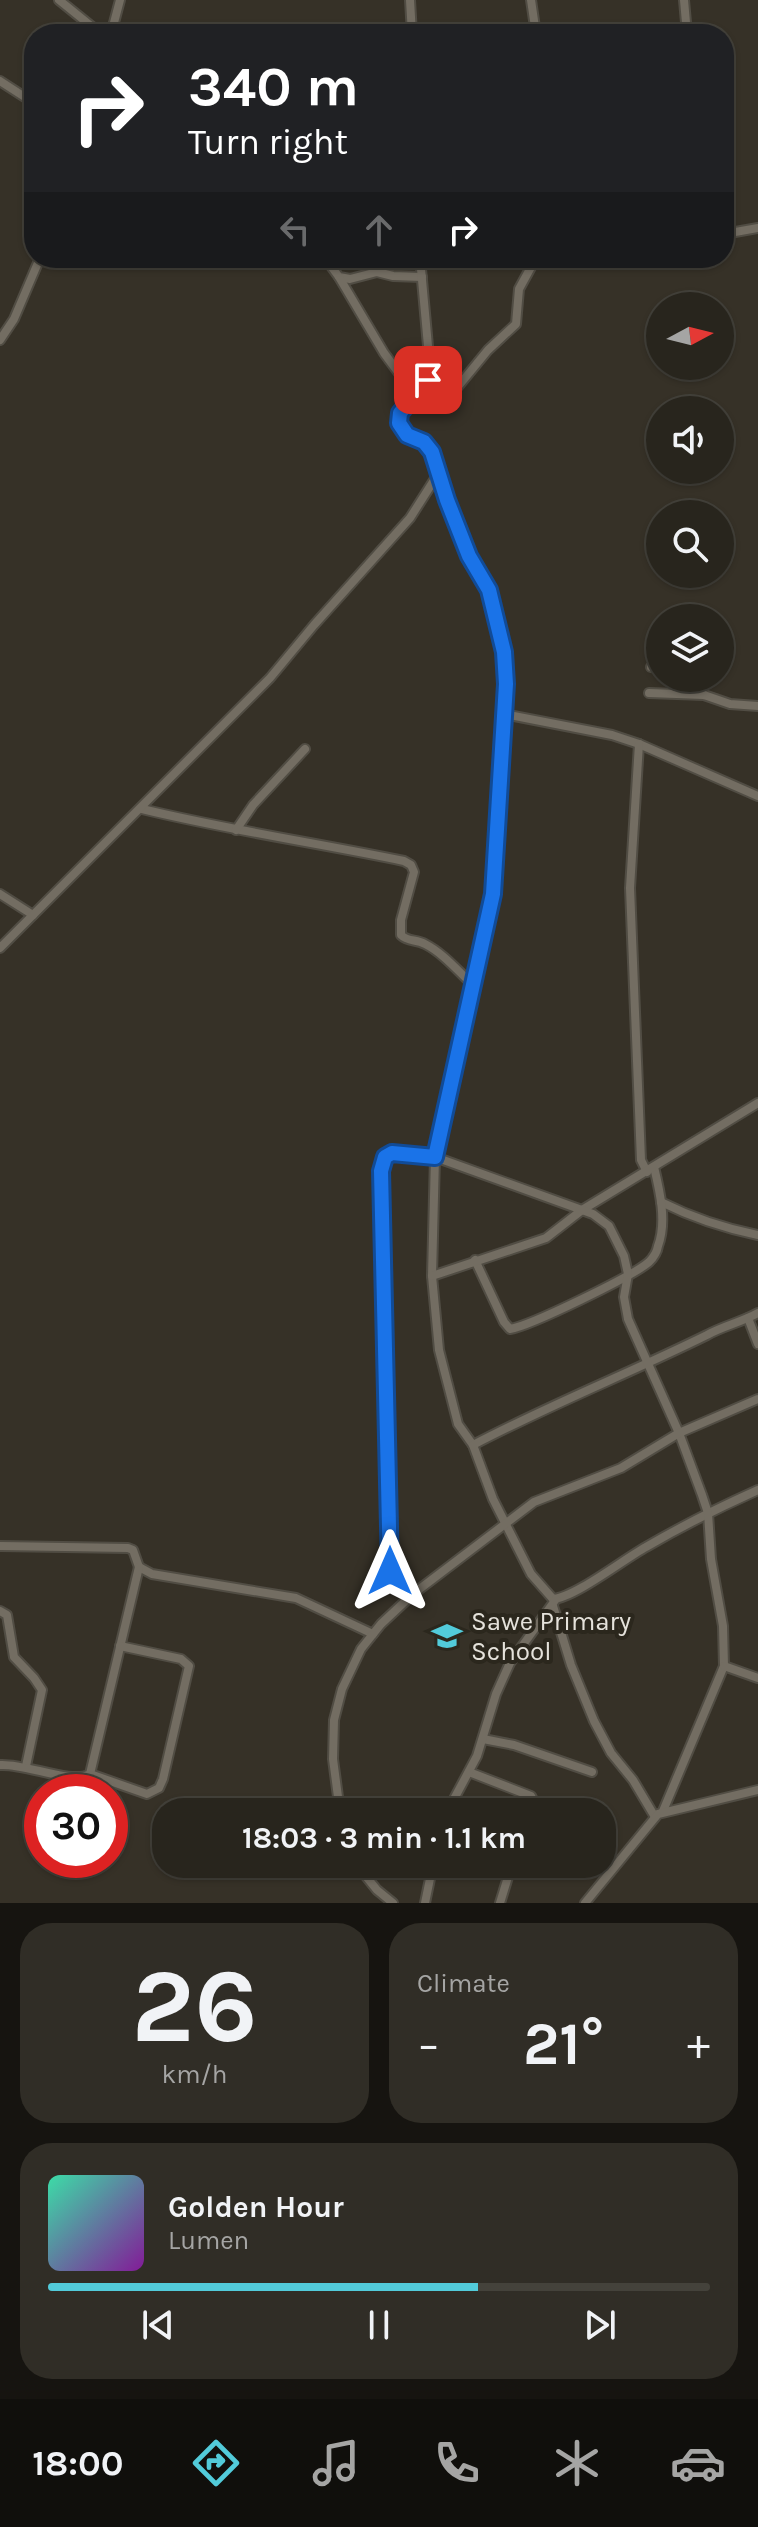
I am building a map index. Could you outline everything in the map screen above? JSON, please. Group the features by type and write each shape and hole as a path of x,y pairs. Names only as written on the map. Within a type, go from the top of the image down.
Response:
{"street":[{"path":"59,0 89,24"},
{"path":"114,24 120,0"},
{"path":"410,0 411,24"},
{"path":"531,0 535,24"},
{"path":"684,0 686,24"},
{"path":"0,81 24,97"},
{"path":"734,232 758,228"},
{"path":"0,340 14,319 36,268"},
{"path":"332,268 391,364 415,395"},
{"path":"421,268 429,375 426,383 400,413 399,423 407,435 429,446 469,556 489,590 504,652 506,684 493,894 435,1157 432,1276 439,1350 458,1424 473,1445 505,1524 537,1584 554,1603 571,1665 594,1721 611,1753 633,1780 655,1817"},
{"path":"426,383 444,392 456,389 488,350 516,324 519,289 531,268"},
{"path":"339,277 350,279 377,272 422,277"},
{"path":"0,948 270,678 410,518 439,474"},
{"path":"701,692 704,695"},
{"path":"649,693 704,695 730,704 758,706"},
{"path":"504,714 598,732 639,744 758,796"},
{"path":"475,1260 510,1329 549,1314 628,1274 650,1260 658,1248 661,1202 651,1170 641,1160 630,888 639,744"},
{"path":"236,830 253,805 305,749"},
{"path":"142,809 404,861 411,865 414,872 401,920 401,935 406,940 426,944 472,984"},
{"path":"0,894 33,915"},
{"path":"432,1276 546,1238 582,1210 758,1103"},
{"path":"390,1571 381,1171 385,1157 392,1153 435,1157 593,1214 609,1226 624,1256 628,1274 625,1307 679,1433 708,1513 711,1559 723,1626 724,1666 663,1811"},
{"path":"661,1202 707,1223 758,1235"},
{"path":"473,1445 758,1313"},
{"path":"748,1318 758,1344"},
{"path":"338,1798 333,1759 334,1720 342,1689 361,1649 413,1594 534,1502 638,1460 679,1433 758,1399"},
{"path":"452,1798 469,1772 510,1663 554,1603 708,1513 758,1490"},
{"path":"0,1546 122,1547 133,1550 139,1567 90,1774"},
{"path":"139,1567 152,1574 296,1598 373,1634"},
{"path":"0,1611 7,1615 14,1657 42,1690 26,1766"},
{"path":"120,1646 181,1659 189,1666 159,1788 147,1794 128,1787"},
{"path":"724,1666 758,1678"},
{"path":"483,1739 514,1745 592,1772"},
{"path":"0,1765 26,1766 58,1774"},
{"path":"469,1772 532,1798"},
{"path":"585,1903 663,1811 758,1790"},
{"path":"367,1878 393,1903"},
{"path":"425,1903 430,1878"},
{"path":"500,1903 508,1878"}],"place":[{"name":"Sawe Primary School","path":"447,1636"}],"route":[{"path":"390,1571 381,1171 385,1157 392,1153 435,1157 493,894 506,684 504,652 489,590 469,556 429,446 407,435 399,423 400,413 428,380"}]}
